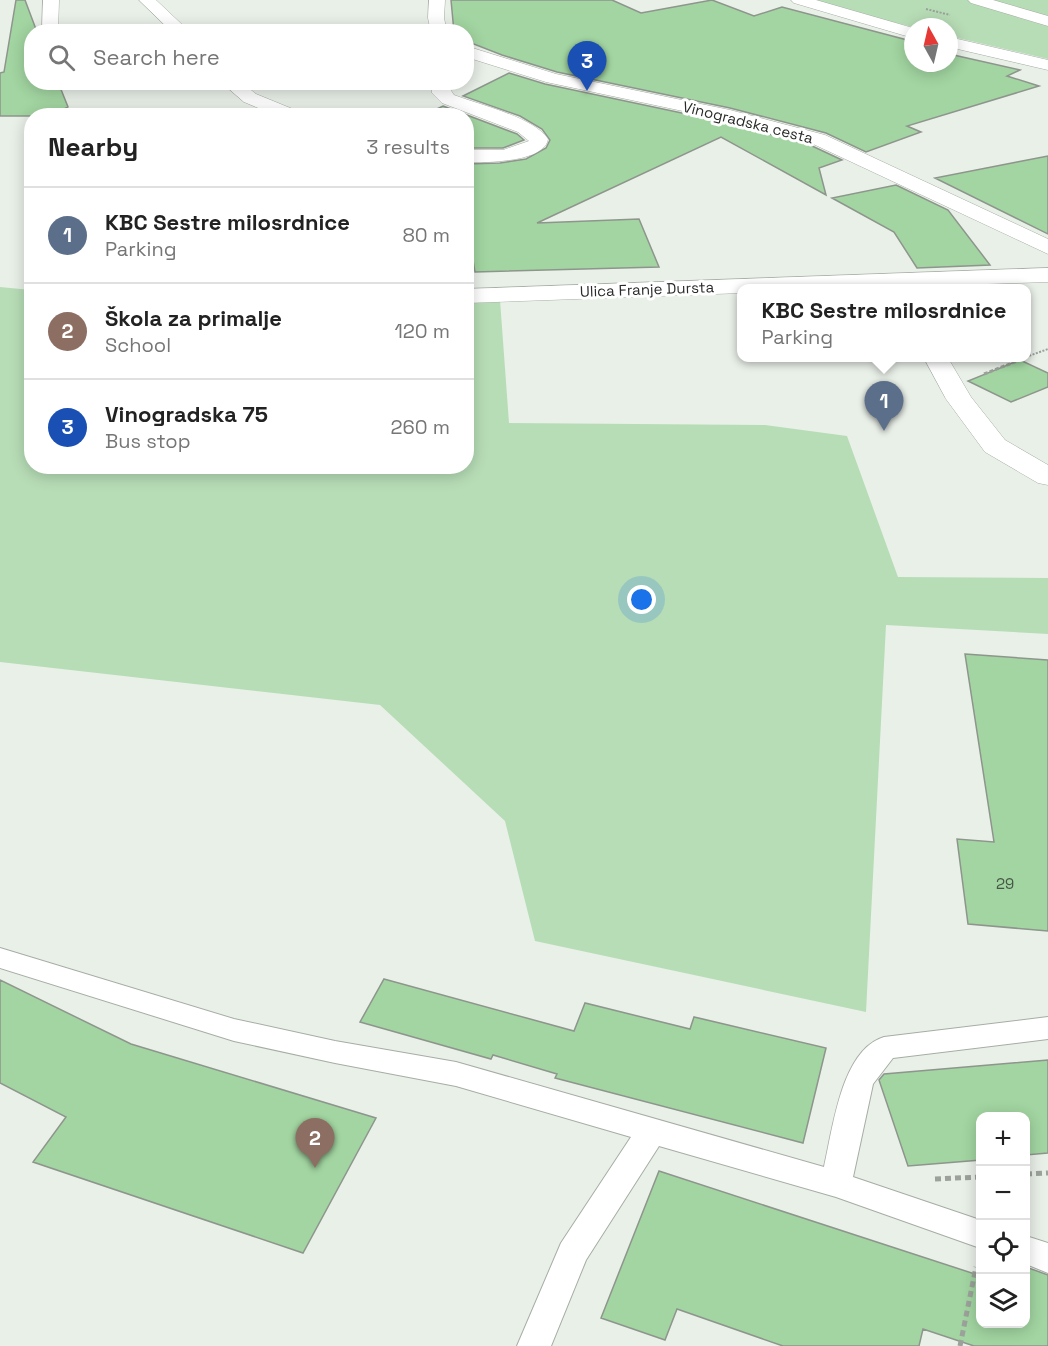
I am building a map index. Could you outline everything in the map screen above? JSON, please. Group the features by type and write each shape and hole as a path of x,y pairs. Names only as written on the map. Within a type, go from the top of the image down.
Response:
{"street":[{"path":"50,24 51,0"},
{"path":"147,0 173,24"},
{"path":"437,0 437,24"},
{"path":"799,0 904,30"},
{"path":"976,0 1048,21"},
{"path":"958,44 1048,65"},
{"name":"Vinogradska cesta","path":"474,54 501,65 561,81 730,115 818,138 1048,247"},
{"path":"478,71 501,65"},
{"path":"240,90 250,98 274,108"},
{"path":"441,90 441,93 448,99 472,108"},
{"path":"474,109 525,128 539,139 538,145 515,154 474,156"},
{"name":"Ulica Franje Dursta","path":"902,284 1048,275"},
{"name":"Ulica Franje Dursta","path":"474,296 737,289"},
{"path":"939,362 958,399 994,446 1048,477"}],"lane":[{"path":"0,958 234,1030 335,1052 456,1074 836,1184 976,1243"},
{"path":"836,1184 859,1080 884,1048 1048,1028"},
{"path":"534,1346 573,1253 652,1131"},
{"path":"1030,1251 1048,1258"}],"path":[{"path":"1031,355 1048,348"},
{"path":"952,386 1013,362"},
{"path":"1030,1174 1048,1173"},
{"path":"960,1346 976,1260"}],"green space":[{"path":"814,0 1048,0 1048,59 958,38 958,18 904,18 904,25 843,10"},
{"path":"0,287 24,289 24,474 474,474 474,302 500,300 509,423 765,425 847,436 898,577 1048,578 1048,634 886,625 866,1012 535,941 505,821 380,705 0,662"}],"building":[{"path":"16,0 25,0 34,24 24,24 24,90 61,90 68,107 24,108 24,116 0,116 0,73 4,72"},
{"path":"451,0 612,0 641,13 712,0 754,16 782,7 904,39 904,72 958,72 958,56 1020,70 1007,76 1039,86 907,126 921,132 866,152 826,133 730,108 557,72 502,55 474,44 474,24 453,24"},
{"path":"509,73 545,84 729,123 810,145 842,160 819,168 826,195 721,137 537,223 639,219 659,267 475,272 474,164 526,159 546,148 550,140 542,129 520,116 463,96"},
{"path":"474,118 517,134 524,140 503,148 474,148"},
{"path":"1048,156 1048,234 935,178 1017,162"},
{"path":"896,185 948,210 990,265 917,268 894,232 832,198"},
{"path":"1015,362 1024,362 1048,373 1048,387 1011,402 968,381"},
{"path":"965,654 1048,660 1048,931 968,924 957,839 994,842"},
{"path":"384,979 574,1031 585,1003 690,1029 694,1017 826,1048 803,1143 555,1078 557,1074 493,1055 491,1059 360,1022"},
{"path":"0,980 131,1044 376,1118 303,1253 33,1162 66,1117 0,1083"},
{"path":"1048,1060 1048,1153 1030,1155 1030,1112 976,1112 976,1160 908,1166 879,1080 884,1074"},
{"path":"659,1171 976,1274 976,1328 1030,1328 1030,1268 1048,1275 1048,1346 974,1346 923,1329 919,1346 783,1346 677,1309 665,1340 601,1318"}],"place":[{"name":"Vinogradska 75","path":"587,91"},
{"name":"KBC Sestre milosrdnice","path":"884,431"},
{"name":"Škola za primalje","path":"315,1168"}]}
